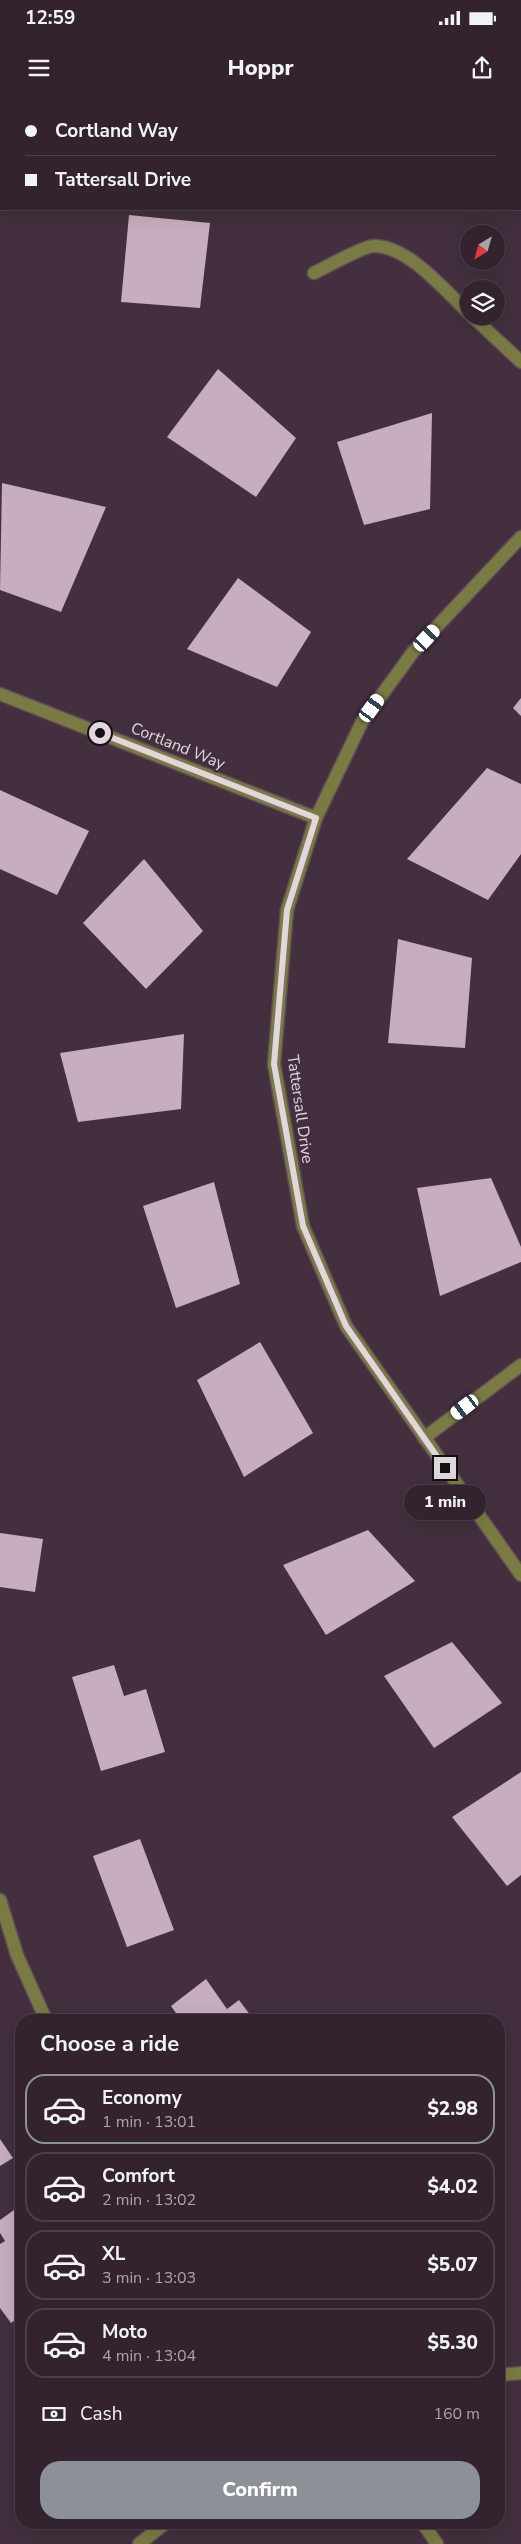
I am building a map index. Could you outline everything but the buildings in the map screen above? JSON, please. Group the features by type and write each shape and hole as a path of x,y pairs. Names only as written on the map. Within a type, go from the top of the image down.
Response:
{"street":[{"path":"314,273 372,246 396,249 417,264 460,305"},
{"path":"482,325 521,362"},
{"name":"Tattersall Drive","path":"521,537 413,652 368,714 316,818 287,910 274,1064 303,1226 346,1326 521,1574"},
{"name":"Cortland Way","path":"0,694 316,818"},
{"path":"424,1438 521,1365"},
{"path":"0,1900 17,1955 43,2014"},
{"path":"505,2375 521,2373"},
{"path":"139,2544 158,2529"},
{"path":"427,2529 437,2544"}],"route":[{"path":"100,733 316,818 287,910 274,1064 303,1226 346,1326 445,1468"}]}
